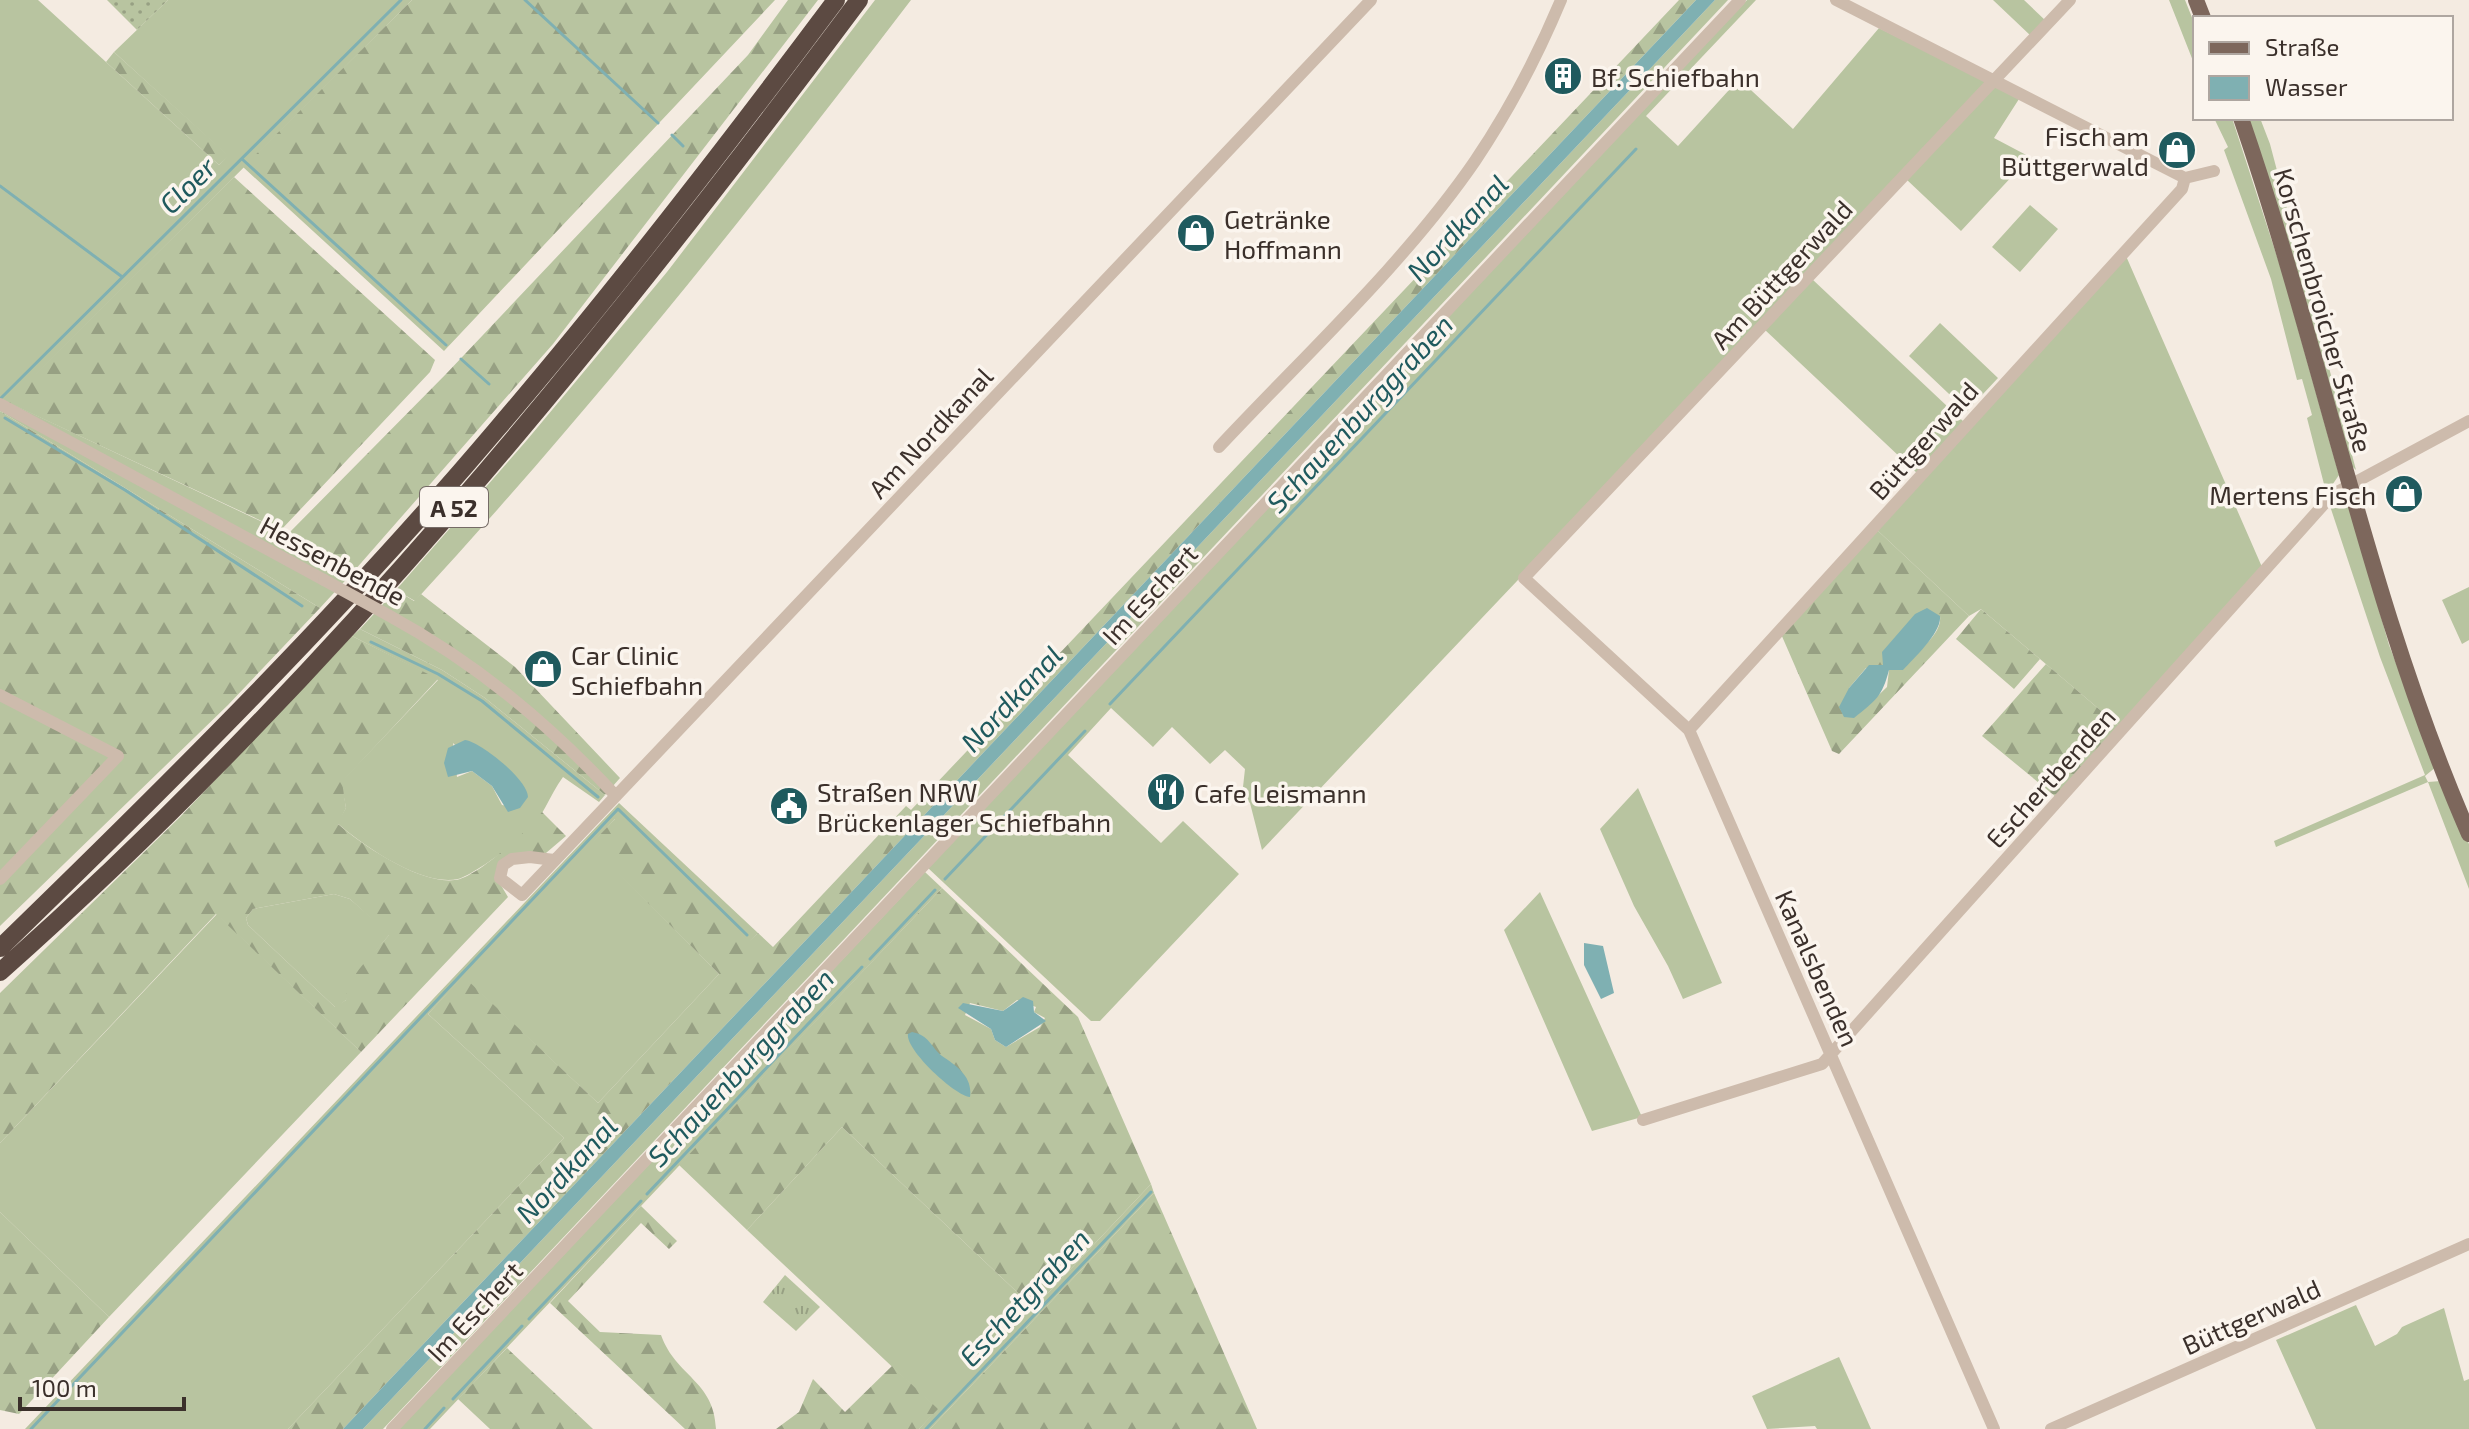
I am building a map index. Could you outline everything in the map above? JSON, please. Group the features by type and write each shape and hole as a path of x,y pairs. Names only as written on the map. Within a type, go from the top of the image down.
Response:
{"highway":[{"name":"A 52","path":"0,948 167,786 296,652 467,464 641,255 836,0"},
{"name":"A 52","path":"0,974 278,699 501,454 655,268 859,0"}],"main road":[{"name":"Korschenbroicher Straße","path":"2242,120 2291,269 2349,487 2416,703 2469,834"}],"street":[{"name":"Am Nordkanal","path":"554,860 521,858 503,865 500,878 522,895 1371,0"},
{"path":"1219,447 1425,226 1476,160 1547,34 1561,0"},
{"name":"Im Eschert","path":"392,1429 1740,0"},
{"path":"1836,0 2185,178 2214,171"},
{"name":"Am Büttgerwald","path":"1524,578 2070,0"},
{"name":"Büttgerwald","path":"1689,730 2182,189 2185,178"},
{"name":"Hessenbende","path":"3,405 444,646 494,681 566,742 616,796"},
{"name":"Eschertbenden","path":"1643,1120 1822,1064 2324,504 2469,421"},
{"name":"Kanalsbenden","path":"1524,578 1689,730 1994,1429"},
{"path":"0,695 118,756 0,879"},
{"name":"Büttgerwald","path":"2051,1429 2469,1244"}],"green space":[{"path":"0,0 38,0 219,165 228,156 114,52 168,0 412,0 8,402 307,543 354,571 320,608 0,411"},
{"path":"107,0 168,0 137,30"},
{"path":"412,0 775,0 444,351 243,167"},
{"path":"788,0 818,0 553,344 354,571 288,534 446,374 748,55"},
{"path":"875,0 911,0 731,231 545,456 415,601 396,590 527,440 667,272"},
{"path":"1679,0 1696,0 343,1429 288,1429 564,1138 428,1014 463,976 598,1103 719,974 590,845 616,818 749,942 758,933 773,947 906,806 911,810"},
{"path":"1715,0 1728,0 383,1429 363,1429"},
{"path":"1747,0 1756,0 1646,116 1678,146 1739,79 1793,129 1879,28 1985,81 1986,86 1262,850 1250,803 1239,792 1243,787 1245,769 1225,750 1210,764 1172,727 1153,747 1111,708 1068,755 1161,843 1183,821 1239,874 1100,1021 1091,1021 928,868"},
{"path":"1993,0 2024,0 2046,21 2031,36"},
{"path":"2169,0 2185,0 2193,20 2193,61"},
{"path":"114,52 229,156 219,165 106,62"},
{"path":"1994,86 2019,99 1994,138 2030,157 1961,231 1906,179"},
{"path":"2215,120 2233,120 2283,275 2339,475 2322,500 2325,488 2307,418 2312,415 2302,379 2297,380 2271,279 2224,150 2228,147"},
{"path":"2248,120 2261,120 2270,144 2356,470 2350,464"},
{"path":"234,177 435,360 430,372 281,530 7,402"},
{"path":"2030,205 2058,229 2020,272 1992,247"},
{"path":"2126,256 2262,567 2119,726 1981,609 1969,616 1876,529"},
{"path":"1812,279 1965,423 1918,474 1764,329"},
{"path":"1940,323 1998,378 1967,411 1909,356"},
{"path":"0,411 320,608 228,705 0,926"},
{"path":"2338,503 2350,508 2389,645 2436,767 2425,776 2428,782 2276,847 2274,841 2425,775 2380,657 2330,506"},
{"path":"1876,529 1969,616 1839,754 1832,751 1781,634","holes":["1940,616 1939,624 1922,648 1889,670 1887,687 1863,710 1849,688 1866,668 1883,665 1893,643 1909,628"]},
{"path":"2469,587 2469,640 2462,644 2442,600"},
{"path":"396,590 414,601 421,594 515,667 620,778 605,795 485,698 442,670 360,629"},
{"path":"1981,609 2040,659 2014,689 1956,639"},
{"path":"360,629 442,670 485,698 605,795 599,802 563,777 526,834 482,866 458,879 444,880 411,871 362,843 337,823 346,808 341,782 438,680 352,636","holes":["453,743 520,808 502,805 492,786 472,771 457,777"]},
{"path":"352,636 438,679 342,782 346,808 338,824 395,863 430,878 446,880 460,879 492,860 542,812 566,836 546,853 514,855 496,877 508,897 361,1052 216,914 0,1143 0,993 180,817","holes":["334,894 350,899 389,935 356,973 346,1000 335,1007 248,925 246,918 253,909"]},
{"path":"2046,664 2119,726 2056,797 1982,736"},
{"path":"2441,781 2469,844 2469,889 2428,782"},
{"path":"1638,788 1722,983 1683,999 1634,906 1600,829"},
{"path":"619,803 758,933 749,943 615,819 591,845 719,974 598,1103 463,977 428,1014 564,1138 288,1429 25,1429"},
{"path":"925,872 942,888 430,1429 399,1429"},
{"path":"942,888 1078,1017 1151,1184 1034,1308 842,1127 747,1230 679,1165","holes":["1017,1000 1036,1007 1034,1012 1045,1018 1040,1027 1006,1047 995,1040 991,1029 965,1015 970,1003 1003,1011"]},
{"path":"1540,892 1642,1117 1592,1131 1504,930"},
{"path":"334,894 350,899 390,934 361,968 346,1000 336,1008 248,925 246,918 253,909"},
{"path":"217,914 361,1052 109,1317 0,1212 0,1143"},
{"path":"842,1127 1034,1308 1151,1184 1154,1193 930,1429 919,1429 937,1409 747,1230"},
{"path":"1154,1193 1257,1429 930,1429"},
{"path":"641,1206 677,1241 669,1249 641,1223 568,1301 600,1332 661,1335 676,1361 709,1400 716,1429 685,1429 550,1303"},
{"path":"0,1212 109,1317 19,1414 0,1410"},
{"path":"785,1275 820,1307 796,1331 763,1302"},
{"path":"2356,1305 2375,1346 2397,1334 2402,1327 2444,1308 2464,1381 2469,1379 2469,1429 2316,1429 2276,1340"},
{"path":"507,1348 593,1429 490,1429 458,1399"},
{"path":"1839,1357 1871,1429 1817,1429 1815,1426 1767,1429 1752,1396"},
{"path":"892,1366 938,1409 919,1429 776,1429 799,1412 813,1379 845,1412"}],"water":[{"path":"1696,0 1715,0 363,1429 343,1429"},
{"path":"1927,608 1940,616 1937,630 1903,670 1889,670 1881,692 1868,707 1854,718 1844,717 1839,707 1849,688 1869,665 1883,665 1882,652 1915,614"},
{"path":"465,740 492,754 520,781 528,797 520,808 508,812 492,786 472,771 448,777 444,763 448,748"},
{"path":"1584,943 1603,946 1614,993 1601,999 1584,965"},
{"path":"1023,997 1033,1001 1034,1012 1046,1021 1006,1047 995,1040 991,1029 958,1008 963,1003 1003,1011"},
{"path":"912,1032 926,1039 963,1073 969,1084 970,1097 953,1088 922,1060 909,1041 908,1034"}],"waterway":[{"name":"Cloer","path":"0,399 401,0"},
{"path":"525,0 658,123"},
{"path":"672,135 683,146"},
{"name":"Schauenburggraben","path":"1110,704 1636,149"},
{"path":"242,159 446,345"},
{"path":"0,186 121,276"},
{"path":"461,359 489,384"},
{"path":"5,418 125,490 302,606"},
{"path":"371,642 438,674 482,701 598,797"},
{"name":"Schauenburggraben","path":"945,879 1085,731"},
{"path":"31,1429 618,809 747,935"},
{"name":"Schauenburggraben","path":"870,959 935,890"},
{"name":"Schauenburggraben","path":"647,1194 862,967"},
{"name":"Eschetgraben","path":"926,1429 1151,1192"},
{"name":"Schauenburggraben","path":"529,1319 641,1201"},
{"name":"Schauenburggraben","path":"453,1399 522,1326"},
{"name":"Schauenburggraben","path":"425,1429 444,1408"}],"place":[{"name":"Bf. Schiefbahn","path":"1563,76"},
{"name":"Fisch am Büttgerwald","path":"2177,150"},
{"name":"Getränke Hoffmann","path":"1196,233"},
{"name":"Mertens Fisch","path":"2404,494"},
{"name":"Car Clinic Schiefbahn","path":"543,669"},
{"name":"Cafe Leismann","path":"1166,792"},
{"name":"Straßen NRW Brückenlager Schiefbahn","path":"789,806"}],"water label":[{"name":"Nordkanal","path":"1457,227"},
{"name":"Nordkanal","path":"1011,698"},
{"name":"Nordkanal","path":"566,1169"}]}
